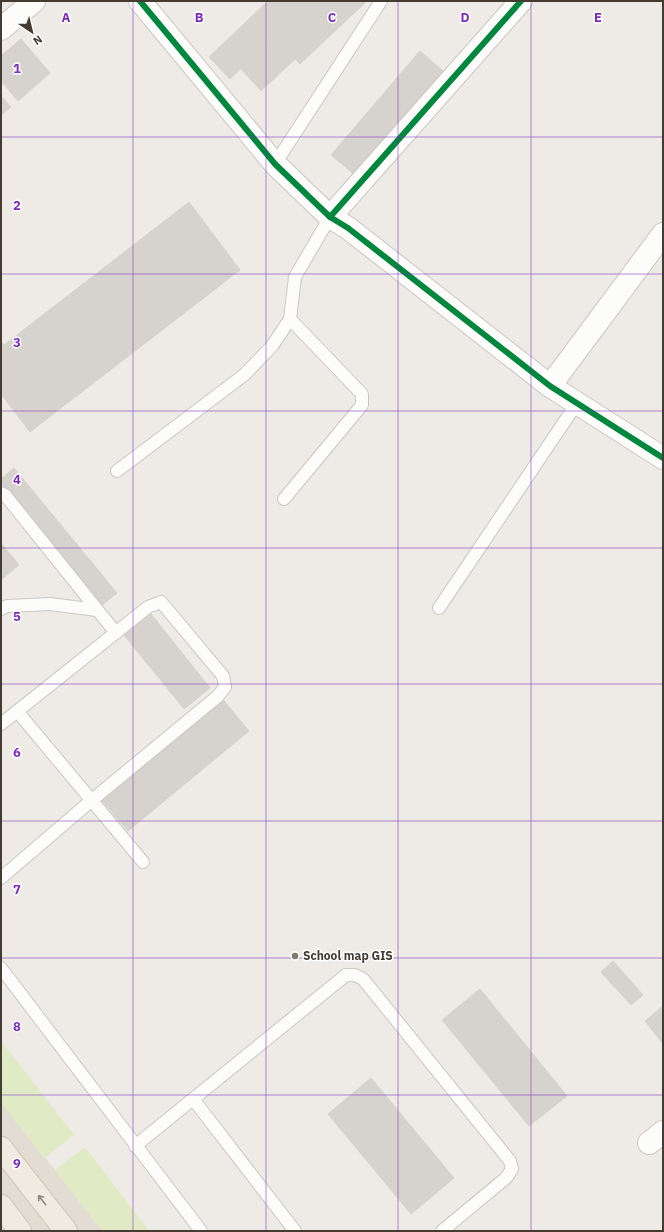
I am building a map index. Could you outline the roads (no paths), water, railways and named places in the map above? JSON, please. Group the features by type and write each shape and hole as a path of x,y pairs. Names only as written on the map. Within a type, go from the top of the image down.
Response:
{"main road":[{"path":"1,1148 66,1231"},
{"path":"1,1206 20,1231"}],"street":[{"path":"1,29 34,1"},
{"path":"140,1 275,164 330,217 348,228 550,386 660,450"},
{"path":"330,217 521,1"},
{"path":"550,386 663,234"}],"lane":[{"path":"275,164 381,1"},
{"path":"117,471 244,375 272,346 290,319 295,277 330,217"},
{"path":"284,499 362,405 362,394 290,319"},
{"path":"439,608 577,403"},
{"path":"1,494 5,496 116,633"},
{"path":"1,724 148,607 161,602 223,676 224,687 218,696 92,800 1,878"},
{"path":"1,609 7,606 50,604 97,610"},
{"path":"17,711 143,862"},
{"path":"1,968 201,1231"},
{"path":"135,1146 346,975 355,975 362,979 510,1161 512,1170 506,1178 442,1231"},
{"path":"193,1099 290,1229"}],"place":[{"name":"School map GIS","path":"295,956"}]}
